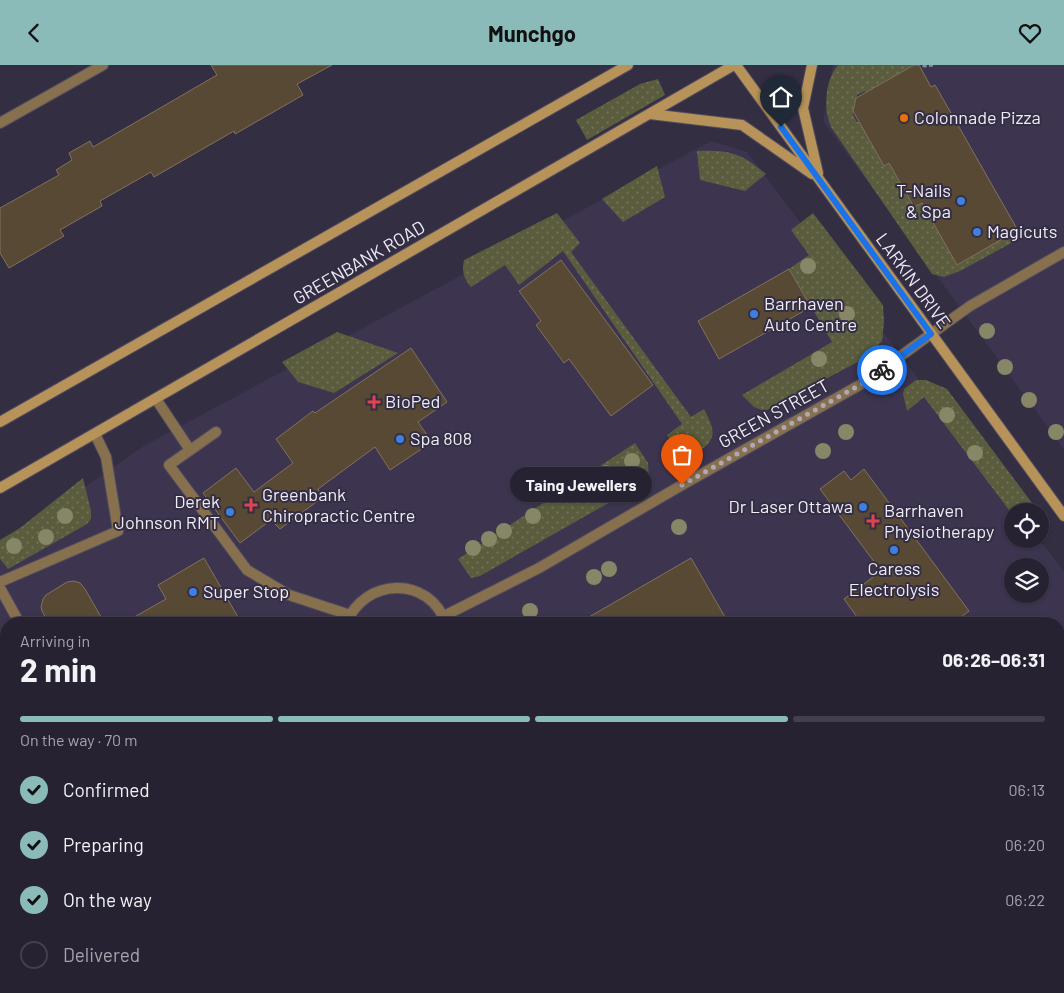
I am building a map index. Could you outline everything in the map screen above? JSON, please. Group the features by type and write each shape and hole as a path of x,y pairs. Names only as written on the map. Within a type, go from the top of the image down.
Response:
{"main road":[{"path":"0,421 628,65"},
{"name":"GREENBANK ROAD","path":"0,489 735,65"},
{"name":"LARKIN DRIVE","path":"735,65 1064,516"},
{"path":"812,65 803,108 819,179"},
{"path":"650,114 742,125 819,179"}],"street":[{"path":"0,123 103,65"},
{"name":"GREEN STREET","path":"450,617 865,382 970,306 1064,252"},
{"path":"156,399 190,450"},
{"path":"216,432 169,465 247,570 289,595 343,617"},
{"path":"0,582 118,531 106,457 95,433"},
{"path":"349,617 359,603 371,594 385,589 400,587 413,590 431,600 443,617"},
{"path":"0,588 16,617"}],"path":[{"path":"922,65 934,65"}],"shaded area":[{"path":"833,65 1064,65 1064,449 823,121"},
{"path":"711,141 747,152 1012,503 1004,503 1004,548 1046,548 1064,572 1064,617 0,617 0,546 144,446"}],"green space":[{"path":"838,65 914,65 866,93 865,91 857,95 853,115 889,163 914,207 922,203 957,264 1011,233 1015,241 960,271 944,277 932,274 831,127 828,120 826,103 830,78"},
{"path":"658,79 665,95 587,140 576,120 640,84"},
{"path":"697,151 718,151 734,154 749,161 766,174 745,191 700,180"},
{"path":"657,166 665,197 623,222 602,199"},
{"path":"557,213 580,243 571,252 691,417 704,409 713,433 709,442 698,452 686,456 681,455 674,447 667,435 682,424 563,251 519,285 505,265 471,287 466,280 463,271 464,260"},
{"path":"813,213 883,305 882,341 869,356 765,411 754,407 742,395 832,342 789,269 809,255 791,230"},
{"path":"337,332 398,353 334,393 298,382 282,362"},
{"path":"916,380 926,380 947,389 1032,503 1004,503 924,397 907,411 903,394 904,389"},
{"path":"635,443 648,463 649,480 480,576 471,578 458,559"},
{"path":"83,478 91,511 91,519 87,524 8,569 0,559 0,540 20,528"}],"building":[{"path":"211,65 332,65 297,84 303,95 235,134 234,131 154,177 151,172 100,201 102,206 60,230 64,236 9,268 0,253 0,208 59,175 56,170 72,160 69,153 90,141 93,147 217,75"},
{"path":"914,65 919,65 931,87 935,85 1016,227 1014,228 1016,231 957,265 922,203 914,207 889,163 884,166 853,111 856,98"},
{"path":"561,260 653,385 611,416 569,359 564,363 536,325 541,321 519,291"},
{"name":"Barrhaven Auto Centre","path":"789,269 811,307 719,359 698,321"},
{"path":"411,348 447,402 418,422 432,442 390,470 375,447 318,489 323,497 280,529 271,520 240,543 203,493 236,468 254,492 293,463 276,439 313,411 315,413"},
{"path":"864,469 969,611 961,617 857,617 844,599 881,571 820,489 844,471 851,480"},
{"name":"Super Stop","path":"204,558 238,617 134,617 166,599 158,585"},
{"path":"691,558 725,617 589,617"},
{"path":"74,581 80,583 101,617 45,617 41,607 43,599 46,595 67,582"}],"way so far":[{"path":"682,485 865,382 882,370"}],"place":[{"name":"Colonnade Pizza","path":"904,118"},
{"name":"T-Nails & Spa","path":"961,201"},
{"name":"Magicuts","path":"977,232"},
{"name":"Barrhaven Auto Centre","path":"754,314"},
{"name":"BioPed","path":"374,402"},
{"name":"Spa 808","path":"400,439"},
{"name":"Taing Jewellers","path":"682,485"},
{"name":"Greenbank Chiropractic Centre","path":"251,505"},
{"name":"Dr Laser Ottawa","path":"863,507"},
{"name":"Derek Johnson RMT","path":"230,512"},
{"name":"Barrhaven Physiotherapy","path":"873,521"},
{"name":"Caress Electrolysis","path":"894,550"},
{"name":"Super Stop","path":"193,592"}],"route":[{"path":"781,127 931,334 882,370"}]}
